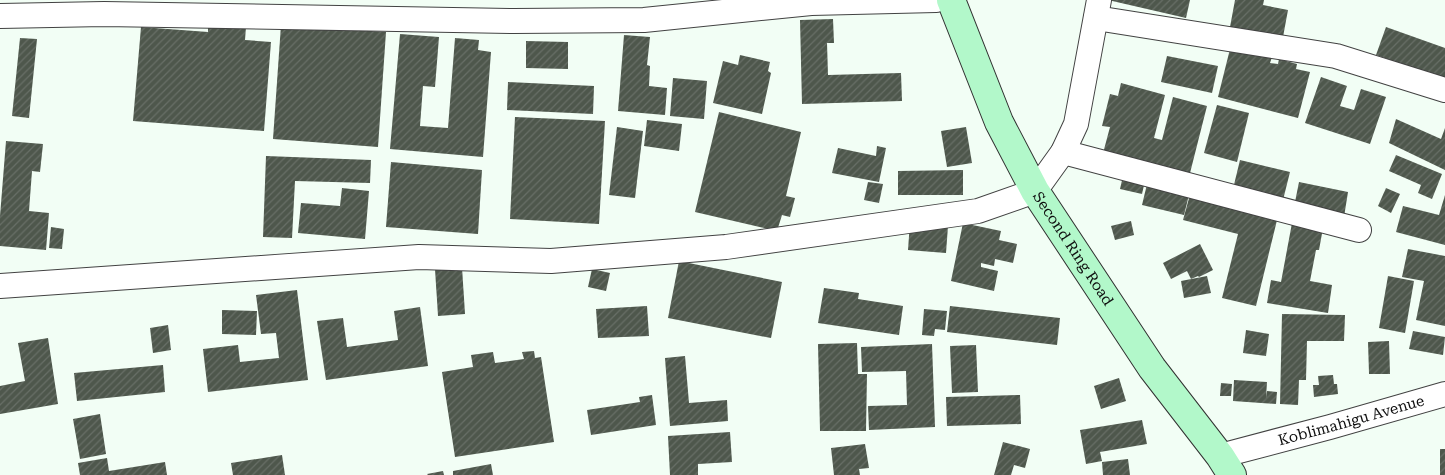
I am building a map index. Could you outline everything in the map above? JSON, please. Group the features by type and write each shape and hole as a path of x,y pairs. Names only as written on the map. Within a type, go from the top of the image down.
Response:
{"street":[{"path":"0,16 515,11 644,20 811,3 936,0"},
{"name":"Second Ring Road","path":"951,0 999,122 1035,191 1152,368 1226,466"},
{"path":"0,286 419,257 551,261 726,247 978,211 1035,191 1063,152 1076,124 1098,9 1336,56 1445,90"},
{"path":"1063,152 1359,230"},
{"name":"Koblimahigu Avenue","path":"1226,466 1258,446 1445,394"}],"building":[{"path":"1108,0 1190,0 1186,18"},
{"path":"1235,0 1264,0 1263,5 1288,10 1283,37 1230,27"},
{"path":"833,19 834,43 827,43 828,75 901,73 902,101 802,104 800,20"},
{"path":"208,24 246,27 245,40 271,42 264,131 133,121 141,27 208,32"},
{"path":"281,25 386,32 378,147 273,139"},
{"path":"1386,27 1445,48 1445,79 1376,55"},
{"path":"400,34 439,37 435,87 423,86 420,126 448,128 455,38 479,40 478,50 491,52 483,157 390,149"},
{"path":"624,35 650,37 647,65 650,66 649,86 667,88 665,115 618,111"},
{"path":"20,38 37,39 29,118 12,116"},
{"path":"526,41 568,42 568,69 526,68"},
{"path":"1230,49 1272,57 1270,63 1278,64 1279,59 1297,64 1296,69 1310,72 1298,118 1218,97"},
{"path":"740,55 770,62 768,71 771,73 762,114 713,103 723,61 738,65"},
{"path":"1167,56 1218,66 1212,93 1161,82"},
{"path":"1321,77 1347,86 1340,106 1354,110 1361,89 1386,97 1370,144 1305,123"},
{"path":"673,78 707,81 704,119 670,116"},
{"path":"508,82 594,86 593,114 507,110"},
{"path":"1121,83 1165,95 1154,138 1162,140 1173,97 1207,106 1189,177 1102,157 1110,127 1102,126 1110,94 1118,96"},
{"path":"1217,105 1249,113 1237,162 1204,153"},
{"path":"719,112 801,132 786,196 795,198 790,217 782,215 777,231 695,212"},
{"path":"515,117 605,121 599,224 510,219"},
{"path":"1396,119 1441,139 1445,128 1445,170 1389,143"},
{"path":"647,120 682,124 679,151 644,146"},
{"path":"617,127 643,131 635,198 609,195"},
{"path":"966,127 972,163 947,167 941,131"},
{"path":"6,141 43,144 40,172 32,171 29,211 49,213 46,250 0,246 0,216"},
{"path":"877,146 886,148 879,182 832,173 838,148 876,156"},
{"path":"1396,155 1442,174 1432,199 1418,193 1421,185 1389,171"},
{"path":"266,156 371,160 370,183 295,181 292,238 263,237"},
{"path":"1240,160 1290,172 1282,204 1232,193"},
{"path":"391,162 482,170 478,234 386,227"},
{"path":"963,170 963,195 898,195 898,171"},
{"path":"1123,176 1145,181 1142,194 1120,189"},
{"path":"1148,180 1190,191 1184,215 1142,205"},
{"path":"868,182 883,184 879,203 864,200"},
{"path":"1299,182 1348,192 1344,217 1294,207"},
{"path":"342,188 369,191 365,239 298,233 301,203 340,206"},
{"path":"1386,188 1400,194 1391,213 1378,206"},
{"path":"1191,191 1279,212 1256,306 1222,298 1238,234 1183,220"},
{"path":"1445,195 1445,245 1396,232 1403,206 1439,215"},
{"path":"1131,221 1134,235 1115,240 1111,226"},
{"path":"910,222 948,226 946,253 908,250"},
{"path":"963,223 1001,231 999,240 1017,244 1013,263 995,259 994,266 981,263 981,267 998,271 994,291 951,281"},
{"path":"1292,223 1323,228 1319,250 1316,250 1310,281 1332,285 1328,313 1267,303 1271,280 1281,282"},
{"path":"51,227 64,229 62,249 49,248"},
{"path":"1200,244 1213,270 1191,279 1187,271 1171,279 1163,263"},
{"path":"1408,249 1445,256 1445,326 1416,320 1424,281 1402,277"},
{"path":"679,261 782,282 771,338 668,318"},
{"path":"462,267 465,314 438,316 435,269"},
{"path":"592,269 610,273 606,291 588,287"},
{"path":"1207,276 1211,293 1184,298 1181,281"},
{"path":"1388,276 1414,281 1405,333 1379,328"},
{"path":"824,288 859,293 858,299 903,306 899,335 818,323"},
{"path":"297,290 308,380 208,392 203,349 238,345 240,362 279,358 276,333 261,334 256,295"},
{"path":"647,306 649,336 598,338 596,309"},
{"path":"950,306 1060,318 1057,345 947,332"},
{"path":"420,307 428,366 326,380 317,321 343,318 347,347 398,340 394,311"},
{"path":"924,309 947,311 945,330 935,329 934,336 922,335"},
{"path":"222,310 257,311 256,335 222,334"},
{"path":"1282,314 1345,315 1344,341 1307,341 1306,380 1299,380 1298,405 1280,404"},
{"path":"168,325 171,350 153,353 150,328"},
{"path":"1246,330 1269,334 1266,356 1243,353"},
{"path":"1413,331 1445,337 1443,355 1409,349"},
{"path":"48,338 58,404 0,414 0,386 25,381 18,343"},
{"path":"1389,341 1390,374 1369,374 1368,342"},
{"path":"857,343 858,374 867,374 866,431 820,431 818,344"},
{"path":"932,344 935,427 869,430 868,406 907,405 906,371 862,372 861,347"},
{"path":"976,345 978,392 952,393 950,346"},
{"path":"534,351 535,358 541,357 554,442 455,457 442,372 473,367 471,355 493,352 495,363 524,359 522,352"},
{"path":"685,356 689,403 727,400 728,421 670,426 665,358"},
{"path":"163,365 165,392 77,401 74,373"},
{"path":"1333,375 1334,384 1337,384 1338,394 1314,397 1313,385 1319,385 1318,376"},
{"path":"1119,378 1126,401 1101,409 1094,386"},
{"path":"1234,380 1267,382 1266,398 1267,391 1277,392 1276,404 1233,401"},
{"path":"1221,383 1232,384 1231,396 1220,396"},
{"path":"652,395 656,425 591,435 587,410 640,402 639,397"},
{"path":"1020,395 1021,424 947,426 946,397"},
{"path":"100,414 106,454 80,459 73,419"},
{"path":"1142,420 1147,444 1100,452 1102,461 1086,464 1080,430"},
{"path":"730,432 732,462 698,464 698,475 670,475 668,436"},
{"path":"1003,442 1030,449 1025,468 1014,465 1011,475 994,475"},
{"path":"865,444 869,468 859,469 860,475 834,475 831,448"},
{"path":"1440,449 1445,449 1445,475 1440,475"},
{"path":"282,455 285,475 233,475 231,463"},
{"path":"107,458 109,471 165,462 167,475 80,475 78,463"},
{"path":"1128,459 1130,475 1103,475 1102,462"},
{"path":"491,464 493,475 453,475 453,471"},
{"path":"443,471 444,475 427,474"}]}
